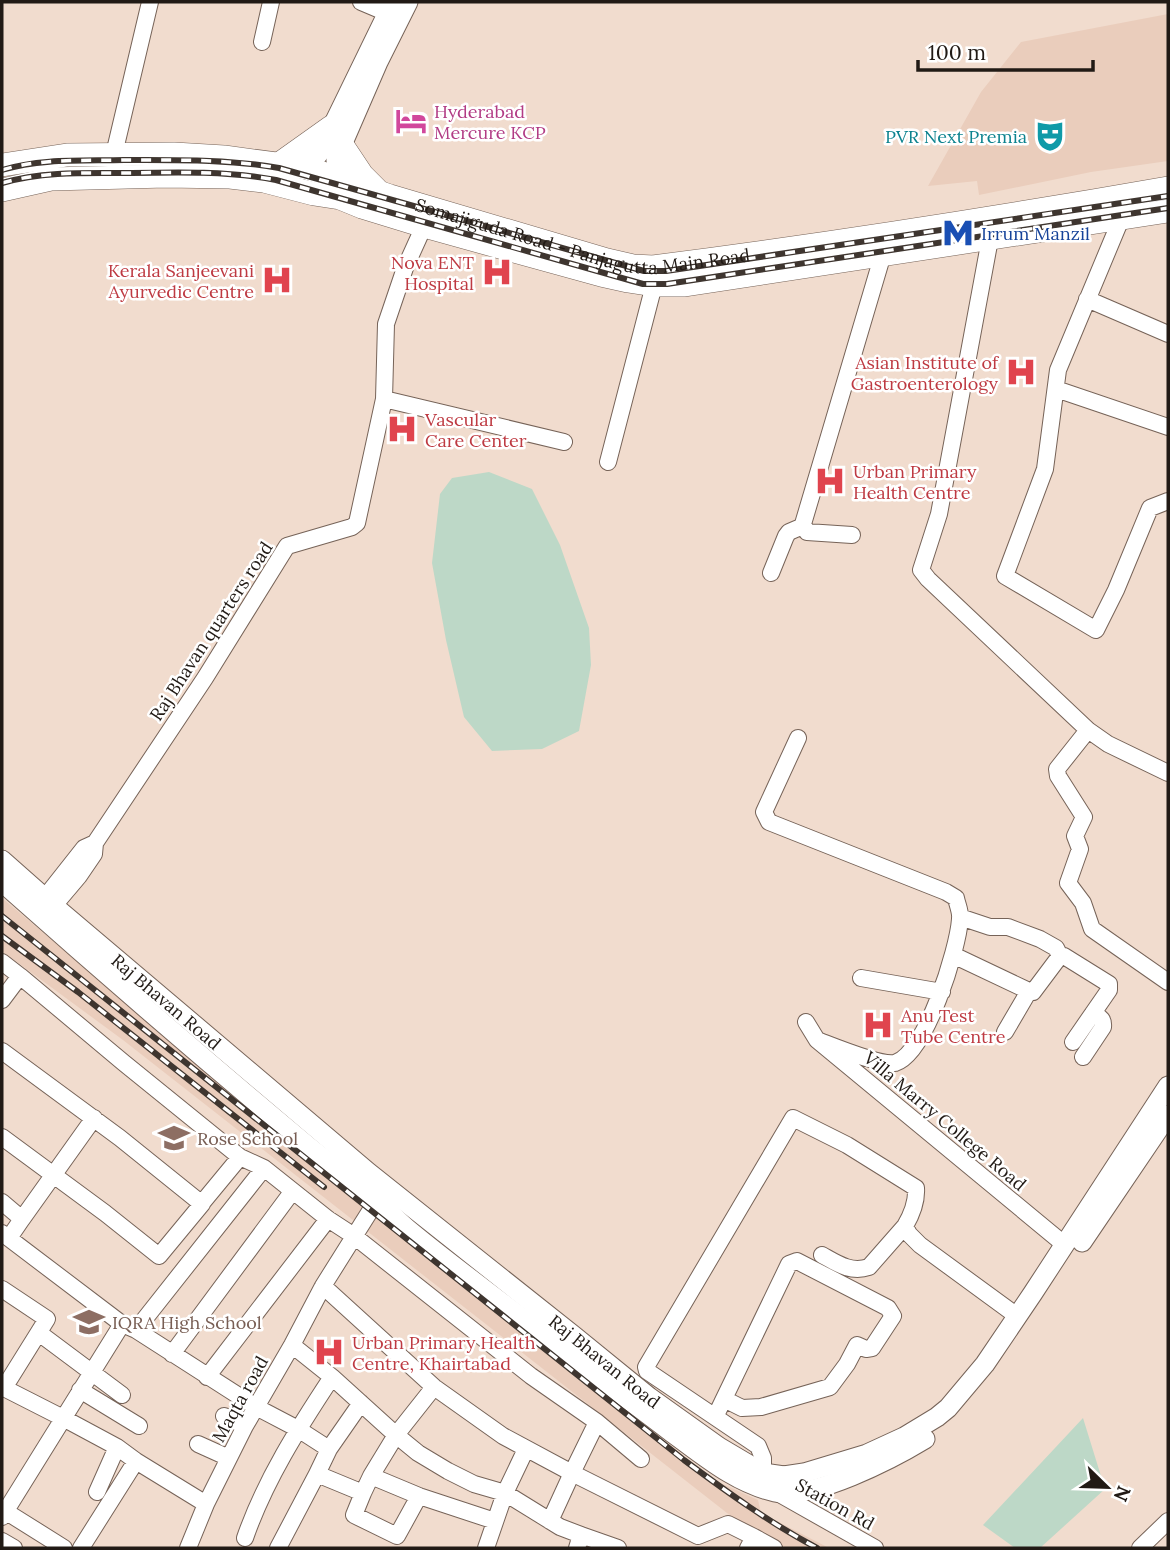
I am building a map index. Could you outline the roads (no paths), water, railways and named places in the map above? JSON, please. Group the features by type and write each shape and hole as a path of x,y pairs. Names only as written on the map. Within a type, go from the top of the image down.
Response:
{"highway":[{"name":"Somajiguda Road - Panjagutta Main Road","path":"2,165 67,155 174,154 279,164 329,155 379,192 607,260 653,267 729,268 883,254 1168,211"},
{"path":"67,155 74,178"},
{"path":"279,164 329,155 362,175 379,192"},
{"name":"Somajiguda Road - Panjagutta Main Road","path":"2,190 51,179 74,178 230,177 264,181 340,198 424,226 601,275 654,285 685,285 729,268 814,246 1168,188"}],"main road":[{"path":"329,155 408,2"},
{"path":"329,155 390,7"},
{"name":"Raj Bhavan Road","path":"2,860 44,908 309,1147 377,1200 411,1231 625,1398 703,1455 733,1476 776,1492 821,1487 869,1469 897,1456 949,1424 997,1366 1168,1115"},
{"name":"Raj Bhavan Road","path":"2,882 44,908 649,1397 719,1447 763,1473 784,1476 804,1474 867,1454 904,1437 948,1408 973,1379 1017,1316 1168,1086"}],"street":[{"path":"114,154 150,2"},
{"path":"261,42 271,2"},
{"path":"361,2 390,7"},
{"path":"1121,219 1058,370 1045,469 1005,576 1096,630 1150,508 1168,501"},
{"name":"Raj Bhavan quarters road","path":"44,908 84,848 95,843 205,678 287,546 352,527 357,523 384,399 386,324 405,268 424,226"},
{"path":"990,239 939,514 921,570 1088,730 1108,744 1168,772"},
{"path":"803,526 883,254"},
{"path":"608,461 654,285"},
{"path":"1087,299 1168,334"},
{"path":"1056,388 1168,427"},
{"path":"384,399 564,442"},
{"path":"803,526 807,532 852,535"},
{"path":"771,573 786,536 803,526"},
{"path":"1088,730 1057,769 1058,776 1084,817 1075,836 1080,849 1068,883 1083,903 1093,929 1168,982"},
{"path":"799,738 764,812 769,822 946,892 956,898 961,917 942,992 918,1040 903,1059 891,1064 817,1040"},
{"path":"961,917 990,927 1008,926 1056,948 1060,956"},
{"path":"953,955 1033,992 1060,956"},
{"path":"1060,956 1108,985 1109,990 1073,1042"},
{"path":"2,962 240,1157 264,1168 531,1376 597,1422 640,1459"},
{"path":"2,1000 20,975"},
{"path":"860,978 942,992"},
{"path":"1005,1032 1028,991"},
{"path":"1083,1057 1103,1027 1102,1019 1093,1013"},
{"name":"Villa Marry College Road","path":"806,1022 817,1040 1065,1245"},
{"path":"2,1051 94,1118 202,1203"},
{"path":"94,1118 22,1219 5,1235 129,1327 256,1407 329,1449"},
{"path":"776,1492 763,1473 763,1458 758,1446 647,1371 646,1367 793,1118 847,1145 916,1188 917,1198 911,1216 869,1267 848,1269 822,1255"},
{"path":"2,1137 159,1256 240,1157"},
{"path":"64,1548 4,1514 92,1373 264,1168"},
{"path":"172,1354 292,1192"},
{"name":"Maqta road","path":"188,1548 206,1504 245,1426 323,1286 377,1200"},
{"path":"2,1202 22,1219"},
{"path":"207,1377 327,1219"},
{"path":"905,1226 920,1245 1017,1316"},
{"path":"715,1418 724,1399 789,1264 797,1261 888,1308 893,1316 872,1348 866,1349 857,1345 830,1387 761,1407 743,1408 724,1399"},
{"path":"323,1286 433,1387 503,1436 698,1536 728,1524 751,1542 774,1548"},
{"path":"2,1289 47,1320 3,1388 117,1447 206,1504"},
{"path":"39,1333 122,1395"},
{"path":"292,1345 418,1453 474,1484 505,1493 579,1541 618,1548"},
{"path":"245,1538 253,1515 298,1429 332,1377"},
{"path":"419,1496 398,1542 354,1515 371,1476 396,1436 433,1387"},
{"path":"80,1390 139,1426"},
{"path":"278,1548 329,1449 360,1403"},
{"path":"224,1416 245,1426"},
{"path":"550,1521 597,1422"},
{"path":"198,1444 229,1458"},
{"path":"97,1492 117,1447"},
{"path":"486,1548 505,1493 526,1448"},
{"path":"81,1548 136,1461"},
{"path":"317,1474 363,1493"},
{"path":"371,1476 419,1496 495,1521"},
{"name":"Station Rd","path":"776,1492 876,1548"},
{"path":"1140,1548 1168,1521"},
{"path":"2,1541 14,1548"}],"railway":[{"path":"2,170 78,160 183,160 260,165 279,168 644,271 666,271 1168,196"},
{"path":"2,183 33,176 82,173 204,173 258,177 643,284 667,284 1168,208"},
{"path":"2,916 684,1460 749,1507 817,1548"},
{"path":"2,936 78,992 324,1187"}],"place":[{"name":"Hyderabad Mercure KCP","path":"411,121"},
{"name":"PVR Next Premia","path":"1050,136"},
{"name":"Irrum Manzil","path":"958,233"},
{"name":"Nova ENT Hospital","path":"497,272"},
{"name":"Kerala Sanjeevani Ayurvedic Centre","path":"277,280"},
{"name":"Asian Institute of Gastroenterology","path":"1021,372"},
{"name":"Vascular Care Center","path":"402,429"},
{"name":"Urban Primary Health Centre","path":"830,481"},
{"name":"Anu Test Tube Centre","path":"878,1025"},
{"name":"Rose School","path":"174,1138"},
{"name":"IQRA High School","path":"89,1322"},
{"name":"Urban Primary Health Centre, Khairtabad","path":"329,1352"}]}
